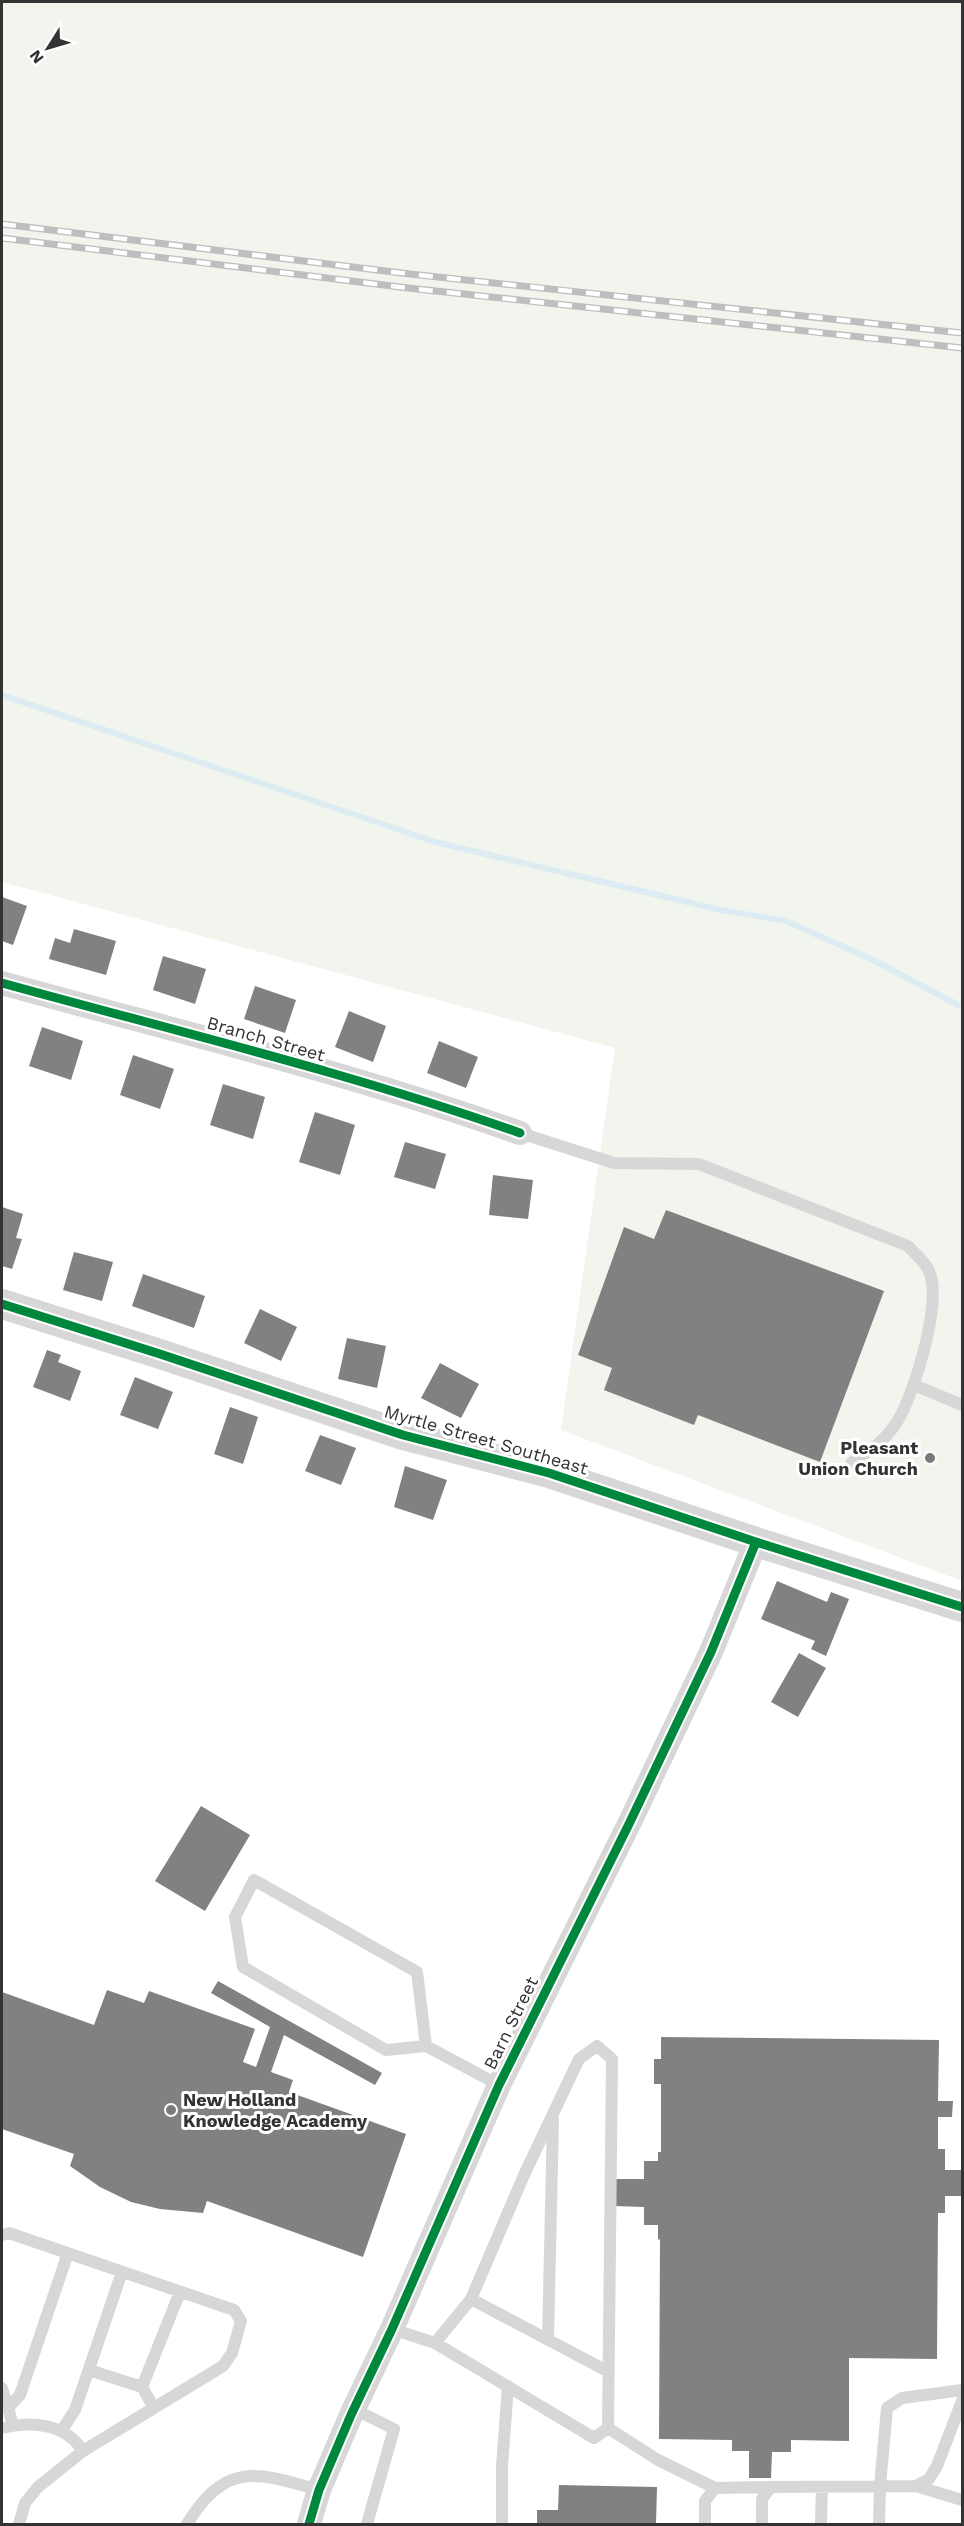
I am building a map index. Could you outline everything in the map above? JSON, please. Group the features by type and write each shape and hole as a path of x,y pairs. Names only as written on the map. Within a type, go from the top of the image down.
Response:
{"street":[{"name":"Branch Street","path":"2,983 350,1080 520,1133"},
{"name":"Myrtle Street Southeast","path":"2,1304 403,1435 549,1473 756,1542 963,1607"},
{"name":"Barn Street","path":"309,2524 319,2490 354,2409 392,2329 499,2085 706,1663 756,1542"}],"lane":[{"path":"520,1133 614,1163 699,1164 908,1246 929,1270 933,1293 928,1331 914,1385 897,1422 878,1446 852,1462"},
{"path":"914,1385 963,1405"},
{"path":"426,2046 417,1972 254,1880 235,1917 243,1967 386,2050 426,2046 499,2085"},
{"path":"435,2343 471,2299 579,2059 597,2046 612,2060 608,2428"},
{"path":"548,2340 553,2113"},
{"path":"2,2235 9,2233 234,2310 241,2321 232,2353 223,2366 83,2451 38,2487 25,2503 19,2524"},
{"path":"8,2408 20,2395 68,2253"},
{"path":"62,2430 75,2410 122,2272"},
{"path":"142,2387 180,2292"},
{"path":"471,2299 609,2372"},
{"path":"392,2329 435,2343 594,2438 608,2428"},
{"path":"89,2370 142,2387 154,2408"},
{"path":"502,2524 502,2466 508,2386"},
{"path":"2,2388 8,2408 7,2427 35,2424 62,2430 77,2441 83,2451"},
{"path":"879,2524 887,2408 902,2398 963,2390"},
{"path":"916,2486 929,2479 937,2466 963,2401"},
{"path":"354,2409 394,2429 367,2524"},
{"path":"608,2428 658,2460 715,2488 916,2486 963,2500"},
{"path":"187,2524 199,2506 218,2486 240,2477 266,2475 319,2490"},
{"path":"762,2524 762,2499 771,2487"},
{"path":"821,2524 822,2487"},
{"path":"705,2524 705,2501 715,2488"}],"shaded area":[{"path":"2,2 962,2 962,1581 561,1430 615,1048 2,882"}],"building":[{"path":"2,897 27,906 13,945 2,941"},
{"path":"74,929 116,941 106,975 49,959 55,938 70,943"},
{"path":"163,956 206,969 195,1004 153,990"},
{"path":"255,986 296,1000 285,1033 244,1019"},
{"path":"349,1011 386,1026 373,1062 335,1047"},
{"path":"42,1027 83,1041 71,1080 29,1066"},
{"path":"439,1041 478,1057 466,1088 427,1073"},
{"path":"133,1055 174,1069 160,1109 120,1095"},
{"path":"223,1084 265,1097 253,1139 210,1125"},
{"path":"315,1112 355,1125 340,1175 299,1162"},
{"path":"405,1142 446,1154 435,1189 394,1177"},
{"path":"493,1175 533,1180 528,1219 489,1215"},
{"path":"2,1207 23,1214 16,1238 22,1239 12,1269 2,1266"},
{"path":"666,1210 884,1291 820,1462 698,1415 694,1425 604,1390 612,1368 578,1355 624,1227 654,1239"},
{"path":"74,1252 113,1262 102,1301 63,1290"},
{"path":"143,1274 205,1296 194,1328 132,1306"},
{"path":"260,1309 297,1327 281,1361 244,1343"},
{"path":"347,1338 386,1346 377,1388 338,1379"},
{"path":"47,1350 61,1355 58,1362 81,1371 70,1401 33,1387"},
{"path":"440,1363 479,1384 461,1418 421,1398"},
{"path":"135,1377 173,1392 158,1429 120,1415"},
{"path":"230,1407 258,1417 243,1464 214,1454"},
{"path":"320,1435 356,1448 341,1485 305,1471"},
{"path":"405,1466 447,1480 433,1520 394,1507"},
{"path":"777,1581 827,1602 831,1592 849,1599 826,1656 811,1649 815,1641 761,1619"},
{"path":"799,1653 826,1668 798,1717 771,1702"},
{"path":"201,1806 250,1835 205,1911 155,1881"},
{"name":"New Holland Knowledge Academy","path":"218,1981 382,2073 375,2085 284,2035 271,2072 293,2080 289,2092 406,2134 363,2257 207,2201 203,2213 160,2209 131,2202 100,2187 70,2166 74,2154 2,2129 2,1992 94,2025 107,1990 144,2003 149,1991 255,2029 243,2062 256,2067 270,2027 211,1993"},
{"path":"661,2037 939,2040 938,2101 953,2101 952,2117 938,2117 938,2149 945,2149 945,2170 962,2170 962,2196 945,2196 945,2213 938,2213 937,2359 849,2358 849,2441 791,2440 791,2452 772,2452 771,2478 749,2478 749,2451 732,2451 732,2440 659,2439 660,2239 658,2240 658,2225 644,2225 644,2207 614,2206 615,2179 644,2179 644,2161 658,2161 658,2152 661,2152 661,2084 654,2084 654,2059 661,2059"},
{"path":"559,2485 657,2487 656,2524 537,2524 537,2510 558,2510"}],"waterway":[{"path":"2,695 435,842 721,910 786,921 873,960 962,1007"}],"railway":[{"path":"2,224 410,274 962,333"},
{"path":"2,238 408,288 962,348"}],"cycle path":[{"path":"2,983 327,1072 520,1133"},
{"path":"2,1304 403,1435 549,1473 962,1607"},
{"path":"309,2524 319,2490 351,2415 392,2329 499,2085 629,1824 711,1652 756,1542"}],"place":[{"name":"Pleasant Union Church","path":"930,1458"},
{"name":"New Holland Knowledge Academy","path":"171,2110"}]}
